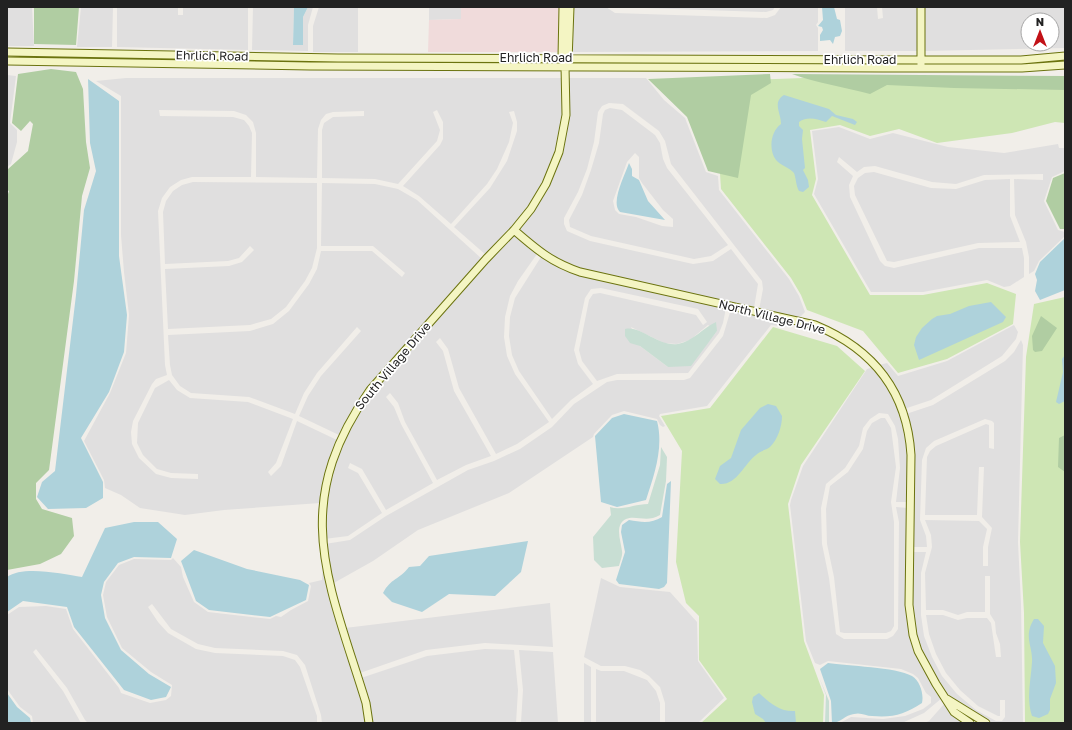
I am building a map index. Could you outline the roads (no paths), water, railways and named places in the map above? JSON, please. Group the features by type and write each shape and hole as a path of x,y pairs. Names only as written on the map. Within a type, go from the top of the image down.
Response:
{"main road":[{"path":"563,7 565,66"},
{"path":"565,58 570,7"},
{"path":"921,7 921,64"},
{"name":"Ehrlich Road","path":"7,52 338,58 565,58 921,64 1022,68 1065,65"},
{"name":"Ehrlich Road","path":"7,61 283,65 565,66 921,64 1021,60 1065,56"},
{"path":"283,65 297,60 334,61 338,58"},
{"name":"South Village Drive","path":"369,723 366,703 328,581 322,542 322,512 325,488 332,460 340,438 353,414 370,390 486,259 514,230 540,196 559,152 564,132 566,115 565,66"},
{"name":"North Village Drive","path":"514,230 541,254 560,265 580,272 815,325 833,332 850,342 868,357 883,373 895,393 906,421 911,455 910,619 918,651 926,669 954,712 970,723"},
{"name":"North Village Drive","path":"945,699 986,723"}],"water":[{"path":"294,7 308,7 303,17 303,45 293,45"},
{"path":"822,7 834,7 837,19 840,20 842,31 840,36 835,37 833,44 830,40 820,41 820,35 823,30 822,27 818,26 823,20"},
{"path":"88,79 119,101 119,256 127,315 124,352 109,392 81,438 103,482 103,498 86,508 48,509 37,497 42,482 55,471 76,295 84,210 96,171 90,143"},
{"path":"784,95 829,109 836,115 853,119 857,122 855,125 832,116 826,122 815,119 806,119 799,122 799,126 803,130 802,139 805,168 803,170 808,180 809,187 803,192 799,191 798,189 794,173 776,160 771,146 775,131 781,124 778,101"},
{"path":"629,163 632,169 632,176 639,180 648,201 665,220 620,212 617,208 617,196"},
{"path":"1065,238 1065,290 1040,300 1035,291 1037,280 1035,274 1040,262"},
{"path":"991,302 1006,317 1003,322 919,360 914,345 916,337 922,328 932,319 937,316 950,314 969,306"},
{"path":"1065,355 1065,401 1059,404 1056,402 1063,372 1062,359"},
{"path":"768,404 776,406 782,416 780,428 775,440 770,447 759,452 736,478 720,484 715,479 720,466 731,458 741,430 760,408"},
{"path":"624,414 657,421 659,431 659,451 655,471 646,500 617,507 601,502 595,436 612,418"},
{"path":"671,481 667,583 664,587 659,589 619,584 616,580 625,552 621,532 622,525 629,520 650,522 662,517 667,484"},
{"path":"134,522 158,522 177,539 171,558 134,557 118,563 104,582 101,595 105,618 121,650 149,674 171,687 166,697 151,700 124,690 74,627 67,607 23,601 7,612 7,577 14,573 43,571 82,577 105,528"},
{"path":"528,541 521,572 495,596 449,594 422,612 392,602 383,593 389,584 409,567 420,566 429,556"},
{"path":"194,550 247,569 300,580 309,585 306,600 270,617 209,610 196,601 181,561"},
{"path":"1034,619 1038,619 1044,626 1043,643 1055,666 1056,683 1050,699 1050,710 1048,714 1039,718 1032,716 1029,702 1032,656 1029,631"},
{"path":"828,663 905,673 915,678 921,688 922,703 910,710 893,716 870,716 857,714 832,723 831,701 820,669"},
{"path":"7,693 17,707 30,718 31,723 7,723"},
{"path":"759,693 780,708 795,711 796,723 766,723 755,714 752,702 753,697"}]}
